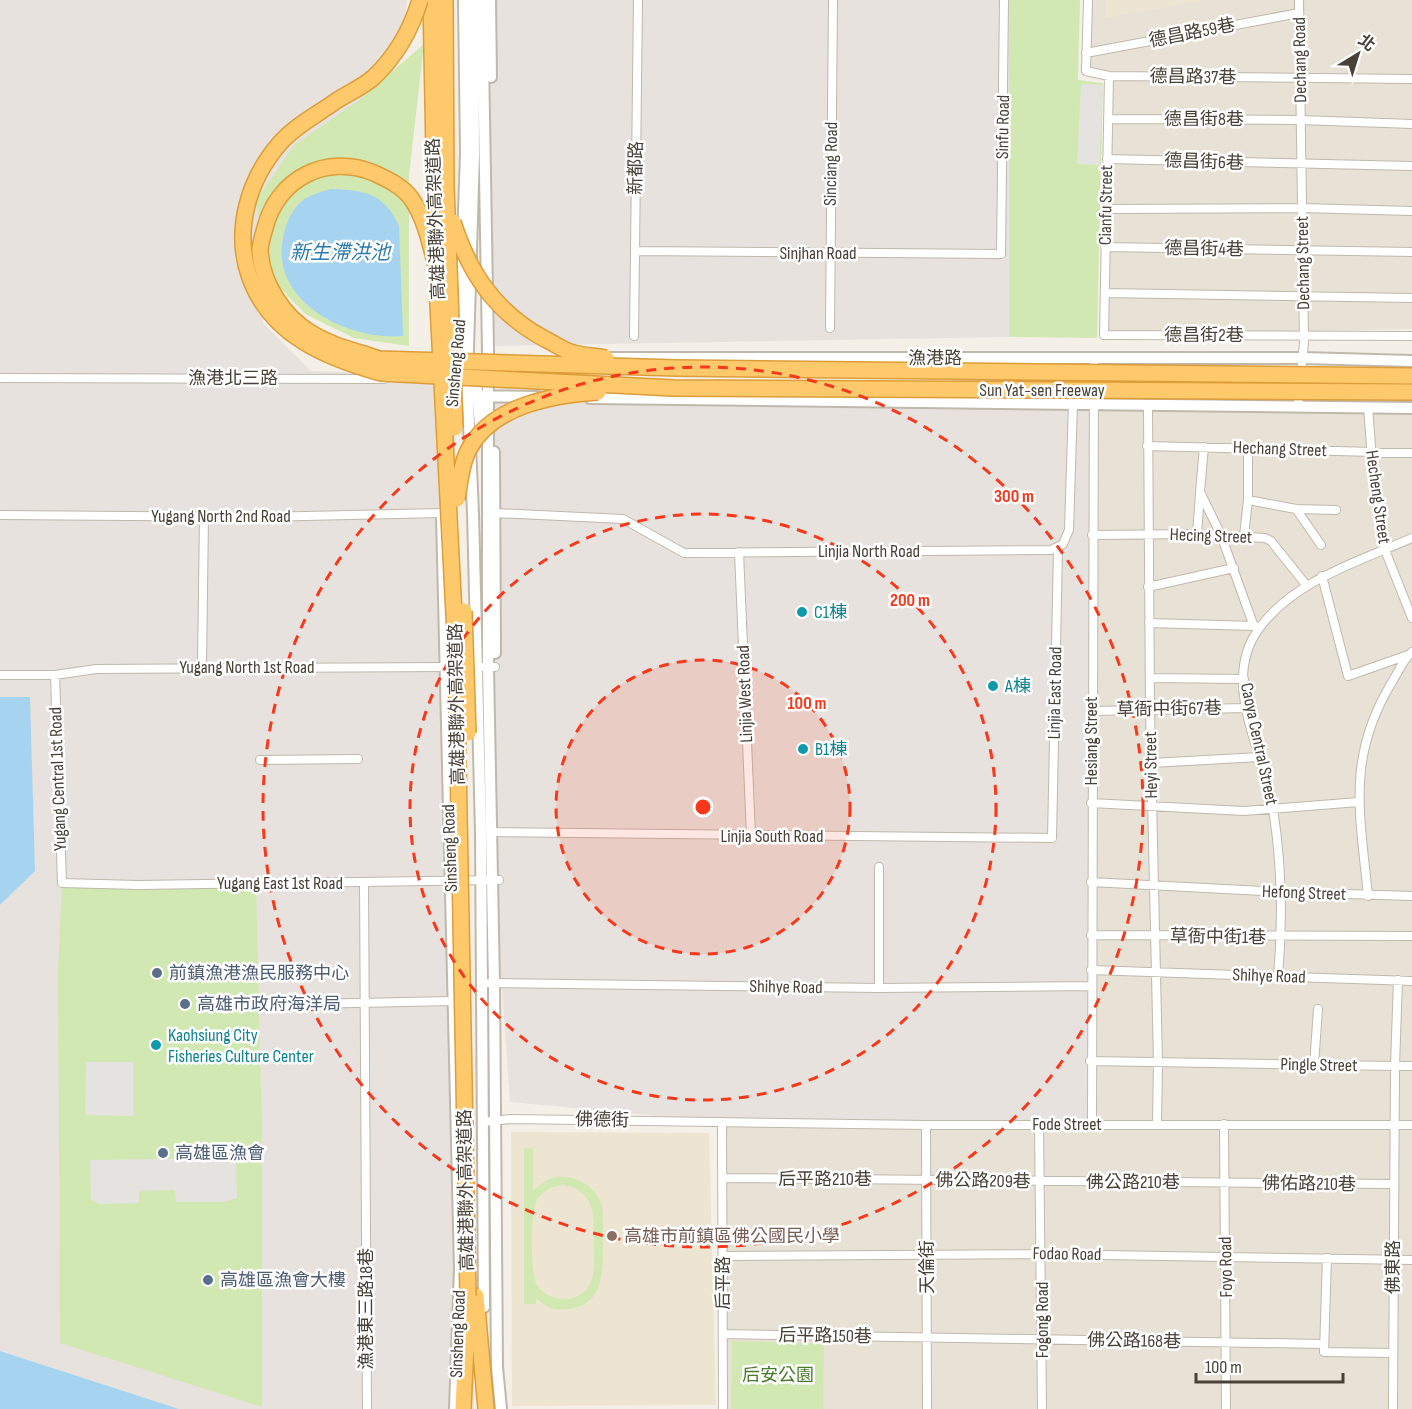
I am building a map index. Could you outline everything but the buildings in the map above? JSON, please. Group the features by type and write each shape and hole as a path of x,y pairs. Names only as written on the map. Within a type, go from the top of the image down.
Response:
{"highway":[{"path":"420,0 412,28 388,63 372,79 338,100 282,141 255,180 243,223 243,253 255,290 265,307 290,333 316,350 348,364 381,372 673,388"},
{"name":"高雄港聯外高架道路","path":"431,0 436,266 456,653 472,1296 478,1409"},
{"name":"高雄港聯外高架道路","path":"444,0 446,185 458,499 467,654 471,1409"},
{"path":"436,266 426,226 410,197 390,180 362,168 332,165 295,179 269,210 260,249 265,279 284,310 310,332 332,344 379,359 677,368"},
{"path":"446,185 451,218 461,248 474,274 499,307 515,321 572,353 677,368"},
{"name":"Sun Yat-sen Freeway","path":"677,368 1412,376"},
{"path":"458,499 462,470 469,448 482,432 503,415 526,405 571,394 673,388"},
{"name":"Sun Yat-sen Freeway","path":"673,388 1412,392"},
{"path":"463,1409 472,1296"},
{"path":"472,1296 486,1409"}],"street":[{"name":"Sinsheng Road","path":"463,357 466,153 464,0"},
{"name":"Sinsheng Road","path":"455,1409 460,1268 442,513 463,357 474,153 472,0"},
{"name":"Sinsheng Road","path":"482,0 491,358"},
{"name":"Sinsheng Road","path":"490,0 491,358 482,397 491,880 497,983 497,1366 502,1409"},
{"name":"新都路","path":"634,336 638,0"},
{"name":"Sinciang Road","path":"830,328 833,0"},
{"name":"Sinfu Road","path":"1001,254 1004,0"},
{"path":"1086,53 1088,0"},
{"name":"Dechang Road","path":"1299,0 1300,120"},
{"name":"德昌路59巷","path":"1086,53 1299,13"},
{"name":"德昌路37巷","path":"1086,53 1086,71 1109,76 1412,79"},
{"name":"Cianfu Street","path":"1104,335 1109,76"},
{"name":"德昌街8巷","path":"1108,119 1300,120 1412,124"},
{"name":"Dechang Street","path":"1298,406 1304,358 1300,120"},
{"name":"德昌街6巷","path":"1107,159 1412,166"},
{"path":"1106,209 1302,208 1412,211"},
{"name":"德昌街4巷","path":"1105,247 1412,252"},
{"name":"Sinjhan Road","path":"635,251 1001,254"},
{"path":"1104,293 1412,298"},
{"name":"德昌街2巷","path":"1104,335 1412,336"},
{"name":"漁港路","path":"463,357 1304,358 1412,361"},
{"path":"1058,549 1068,537 1069,530 1074,358"},
{"name":"Hesiang Street","path":"1092,1124 1090,1061 1094,358"},
{"name":"漁港北三路","path":"0,378 461,380"},
{"name":"Sinsheng Road","path":"461,380 482,397 491,513 487,667 495,832 482,983 486,1409"},
{"path":"482,397 1412,408"},
{"name":"Heyi Street","path":"1148,406 1148,587 1158,1062 1157,1124"},
{"name":"Hecheng Street","path":"1368,407 1374,485 1385,550 1412,618"},
{"name":"Hechang Street","path":"1148,446 1412,453"},
{"path":"1197,534 1204,447"},
{"path":"1244,536 1248,500 1248,448"},
{"path":"1149,623 1256,627 1221,535 1200,492"},
{"path":"1248,500 1296,509 1336,510"},
{"path":"1296,509 1321,545"},
{"name":"Yugang North 2nd Road","path":"0,515 204,516 442,513"},
{"name":"Linjia North Road","path":"491,513 623,519 684,553 1058,549"},
{"path":"202,667 204,516"},
{"name":"Hecing Street","path":"1092,535 1197,534 1265,538 1271,541 1307,586"},
{"name":"Caoya Central Street","path":"1278,977 1282,892 1273,807 1247,708 1243,667 1248,648 1256,627 1307,586 1322,576 1412,538"},
{"name":"Linjia East Road","path":"1052,838 1058,549"},
{"name":"Linjia West Road","path":"739,552 751,837"},
{"path":"1148,587 1234,568"},
{"path":"1322,576 1348,676 1410,653"},
{"name":"Hefong Street","path":"1091,882 1368,896 1359,802 1360,759 1370,725 1410,653"},
{"name":"Yugang North 1st Road","path":"0,675 54,675 96,669 202,667 487,667"},
{"name":"Yugang Central 1st Road","path":"54,675 62,883"},
{"path":"1150,678 1244,679"},
{"name":"草衙中街67巷","path":"1092,711 1247,708"},
{"path":"1151,763 1260,757"},
{"path":"260,760 358,759"},
{"path":"1091,803 1244,811 1359,802"},
{"name":"Linjia South Road","path":"495,832 751,837 1052,838"},
{"path":"879,867 879,988"},
{"name":"Yugang East 1st Road","path":"62,883 491,880"},
{"name":"漁港東三路18巷","path":"364,882 367,1409"},
{"path":"1368,896 1412,896"},
{"name":"草衙中街1巷","path":"1091,935 1412,936"},
{"name":"Shihye Road","path":"1091,970 1412,981"},
{"path":"1395,1066 1398,980"},
{"name":"Shihye Road","path":"482,983 879,988 1091,986"},
{"path":"259,1005 453,1001"},
{"path":"1314,1065 1317,1009"},
{"name":"Pingle Street","path":"1090,1061 1412,1066"},
{"name":"佛東路","path":"1393,1409 1395,1066"},
{"name":"佛德街","path":"482,1122 498,1120 722,1122"},
{"name":"Fode Street","path":"722,1122 926,1125 1412,1125"},
{"name":"后平路","path":"722,1122 723,1409"},
{"name":"Fogong Road","path":"1039,1124 1042,1409"},
{"name":"天倫街","path":"926,1125 927,1409"},
{"name":"Foyo Road","path":"1224,1125 1226,1409"},
{"name":"后平路210巷","path":"723,1178 926,1180"},
{"name":"佛公路209巷","path":"926,1180 1040,1181"},
{"name":"佛公路210巷","path":"1040,1181 1225,1183"},
{"name":"佛佑路210巷","path":"1225,1183 1393,1184"},
{"name":"Fodao Road","path":"723,1256 1041,1254 1412,1260"},
{"path":"1324,1344 1327,1258"},
{"name":"后平路150巷","path":"723,1334 1042,1340"},
{"name":"佛公路168巷","path":"1042,1340 1324,1344 1324,1352 1393,1353"}],"shaded area":[{"path":"0,0 407,0 401,51 372,133 267,245 256,281 263,323 311,371 454,376 474,1409 179,1409 0,1351 0,905 35,871 29,697 0,697"},
{"path":"490,0 1009,0 1009,337 492,346"},
{"path":"1088,0 1412,0 1412,329 1104,335 1109,76 1086,71"},
{"path":"1105,0 1206,0 1105,18"},
{"path":"1081,84 1103,85 1099,165 1077,164"},
{"path":"488,397 1092,405 1091,986 1099,1117 1039,1124 722,1122 510,1102 491,832"},
{"path":"1092,405 1412,408 1412,1409 723,1409 722,1122 1091,986"},
{"path":"86,1062 133,1062 133,1116 85,1115"},
{"name":"高雄市前鎮區佛公國民小學","path":"511,1132 709,1133 716,1405 512,1406"},
{"path":"236,1158 237,1198 224,1202 176,1202 175,1190 139,1191 139,1203 100,1204 91,1200 90,1160"}],"green space":[{"path":"1009,0 1080,0 1078,80 1103,83 1097,338 1009,337"},
{"path":"424,44 409,175 409,346 354,338 305,314 268,275 256,201 294,145 358,101"},
{"path":"62,883 256,883 262,1131 262,1407 60,1343 58,971"},
{"path":"524,1148 533,1149 533,1191 546,1180 568,1177 583,1182 595,1192 602,1207 603,1216 603,1264 595,1293 581,1306 564,1310 555,1309 536,1298 536,1304 524,1304","holes":["564,1185 585,1196 592,1209 594,1262 592,1279 588,1287 582,1293 567,1299 550,1296 537,1285 533,1268 532,1229 535,1207 540,1196 552,1187"]},
{"name":"后安公園","path":"732,1341 824,1343 823,1409 731,1409"}],"water":[{"name":"新生滯洪池","path":"330,189 363,192 380,200 387,206 399,226 403,336 382,336 359,332 337,324 318,313 301,298 289,281 282,261 283,238 289,218 297,205 304,200"},
{"path":"0,697 30,697 35,871 0,905"},
{"path":"0,1351 179,1409 0,1409"}],"place":[{"name":"C1棟","path":"802,612"},
{"name":"A棟","path":"993,686"},
{"name":"B1棟","path":"803,749"},
{"name":"前鎮漁港漁民服務中心","path":"157,973"},
{"name":"高雄市政府海洋局","path":"185,1004"},
{"name":"Kaohsiung City Fisheries Culture Center","path":"156,1045"},
{"name":"高雄區漁會","path":"163,1153"},
{"name":"高雄市前鎮區佛公國民小學","path":"612,1236"},
{"name":"高雄區漁會大樓","path":"208,1280"}]}
